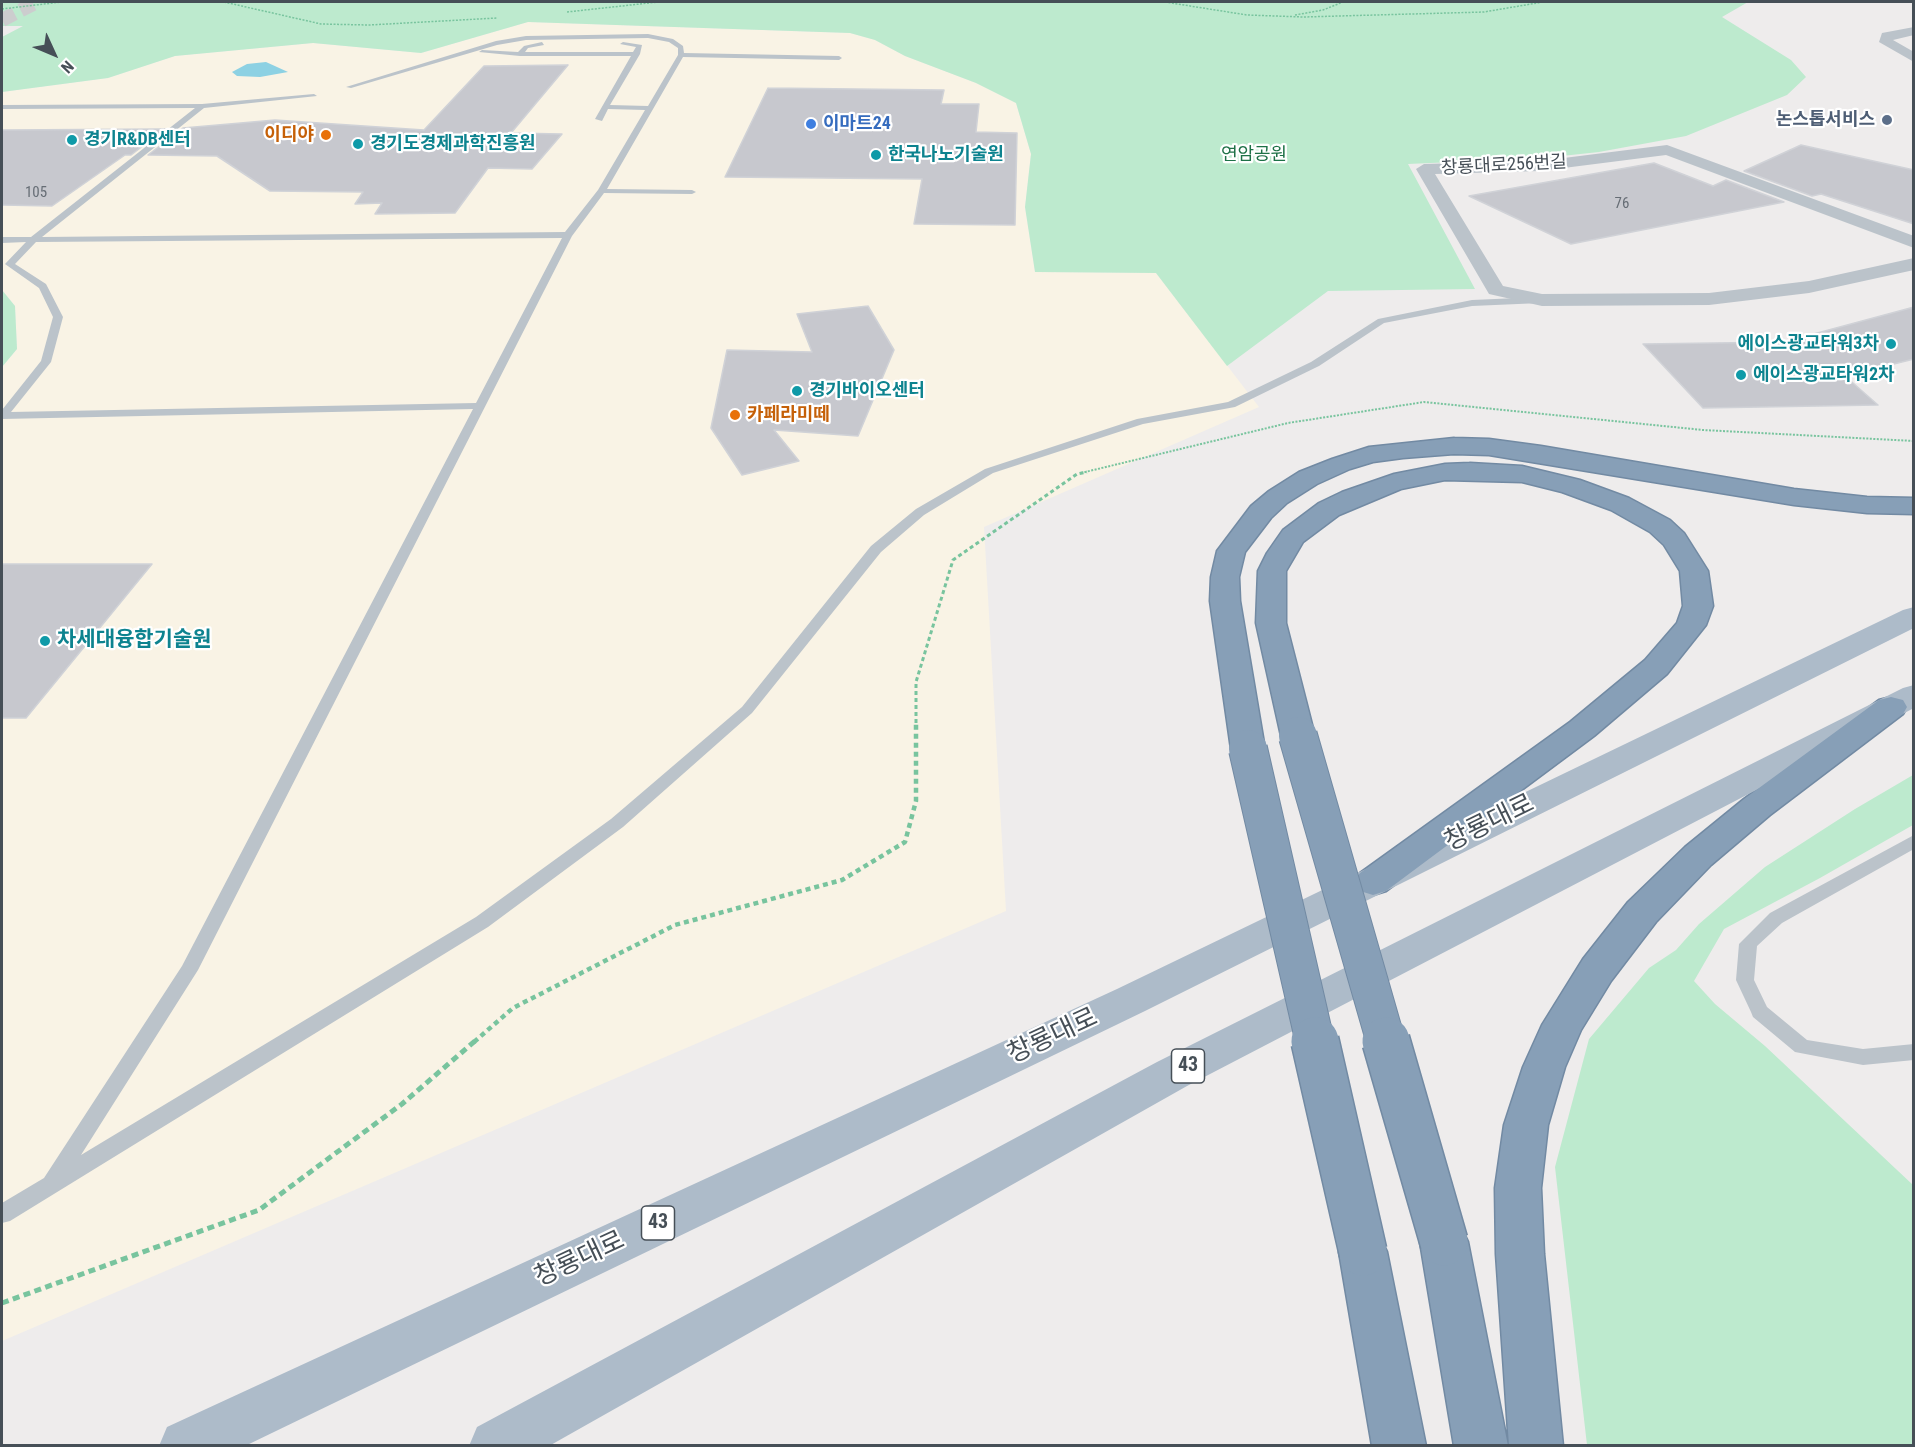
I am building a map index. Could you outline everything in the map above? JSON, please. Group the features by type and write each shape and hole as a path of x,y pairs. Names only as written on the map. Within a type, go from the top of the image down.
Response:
{"highway":[{"path":"1399,1446 1363,1252 1248,749 1225,601 1225,577 1231,550 1241,535 1269,504 1303,481 1341,464 1369,455 1446,446 1489,447 1794,497 1867,505 1914,506"},
{"path":"1373,882 1582,729 1656,667 1691,625 1698,606 1694,571 1674,539 1660,526 1620,504 1571,486 1522,474 1497,471 1445,472 1394,482 1329,509 1293,536 1272,571 1271,623 1298,736 1444,1242 1481,1446"},
{"path":"1536,1446 1520,1254 1518,1188 1526,1125 1544,1066 1563,1026 1598,970 1642,912 1698,856 1757,807 1902,701"}],"main road":[{"name":"창룡대로","path":"186,1446 1131,1000 1914,616"},
{"name":"43","path":"496,1446 1172,1074 1902,701"}],"street":[{"path":"1914,31 1887,36 1886,42 1914,58"},
{"name":"창룡대로256번길","path":"1914,243 1666,150 1540,166 1424,169 1496,290 1542,300 1709,298 1809,287 1914,264"}],"lane":[{"path":"51,1184 189,970 568,235 602,191 681,55 681,47 671,40 648,36 526,38 472,51 349,87"},
{"path":"520,54 525,47 540,44 638,44 640,46 638,54 598,119"},
{"path":"472,51 520,54 638,54"},
{"path":"681,55 839,58"},
{"path":"2,107 202,106 314,96"},
{"path":"3,415 46,362 58,317 43,286 9,264 33,240 202,106"},
{"path":"606,107 650,108"},
{"path":"602,191 692,192"},
{"path":"2,240 568,235"},
{"path":"2,1214 482,922 617,823 747,710 876,549 920,512 989,471 1141,421 1231,405 1315,364 1381,321 1472,303 1542,300"},
{"path":"3,415 481,406"},
{"path":"1914,841 1776,918 1748,944 1745,980 1760,1012 1802,1047 1863,1057 1914,1052"}],"path":[{"path":"2,9 61,2"},
{"path":"224,2 321,24 369,25 499,17"},
{"path":"565,12 658,2"},
{"path":"1164,2 1213,11 1288,17 1360,17 1484,12 1543,2"},
{"path":"1288,17 1323,10 1343,2"},
{"path":"2,1303 259,1210 402,1104 513,1008 675,925 842,880 905,842 916,801 916,682 953,560 1077,474 1288,423 1425,402 1703,430 1914,441"}],"shaded area":[{"path":"528,22 850,33 875,40 905,56 976,83 1016,103 1031,154 1025,207 1035,272 1156,273 1259,407 984,527 1006,911 2,1341 2,367 17,349 15,306 2,290 2,92 108,78 175,56 313,43 421,53"}],"green space":[{"name":"연암공원","path":"2,2 1748,2 1722,17 1791,60 1806,77 1787,95 1686,136 1599,152 1543,158 1408,164 1475,289 1328,291 1227,366 1156,273 1035,272 1025,207 1031,154 1016,103 976,83 905,56 875,40 850,33 528,22 421,53 313,43 175,56 108,78 2,92 2,37 23,26 2,26"},
{"path":"2,290 15,306 17,349 2,367"},
{"path":"1913,775 1913,825 1724,929 1694,981 1715,1004 1765,1046 1913,1185 1913,1445 1587,1445 1555,1167 1589,1039 1649,968 1676,950 1699,924 1765,867"}],"water":[{"path":"266,62 288,72 260,77 237,76 232,72 247,64"}],"building":[{"name":"경기도경제과학진흥원","path":"568,65 511,133 562,134 532,169 488,168 455,213 375,214 382,203 355,204 363,192 270,191 217,156 148,155 183,128 275,120 424,130 484,66"},
{"name":"한국나노기술원","path":"768,88 944,90 941,104 979,104 976,132 1017,133 1015,225 914,224 922,179 725,177"},
{"path":"165,129 131,155 125,155 52,206 2,205 2,130"},
{"path":"1801,145 1914,170 1914,224 1821,194 1812,196 1744,171"},
{"path":"1654,163 1713,186 1726,180 1784,202 1571,244 1469,196"},
{"name":"경기바이오센터","path":"868,306 894,350 858,436 774,430 799,461 742,475 711,428 727,350 812,352 797,314"},
{"name":"에이스광교타워2차","path":"1914,307 1914,359 1845,376 1878,405 1703,408 1643,344 1784,342"},
{"name":"차세대융합기술원","path":"2,564 152,564 26,718 2,718"}],"tunnel":[{"path":"2,20 37,2"}],"place":[{"name":"논스톱서비스","path":"1887,120"},
{"name":"이마트24","path":"811,124"},
{"name":"이디야","path":"326,135"},
{"name":"경기R&DB센터","path":"72,140"},
{"name":"경기도경제과학진흥원","path":"358,144"},
{"name":"한국나노기술원","path":"876,155"},
{"name":"에이스광교타워3차","path":"1891,344"},
{"name":"에이스광교타워2차","path":"1741,375"},
{"name":"경기바이오센터","path":"797,391"},
{"name":"카페라미떼","path":"735,415"},
{"name":"차세대융합기술원","path":"45,641"}]}
